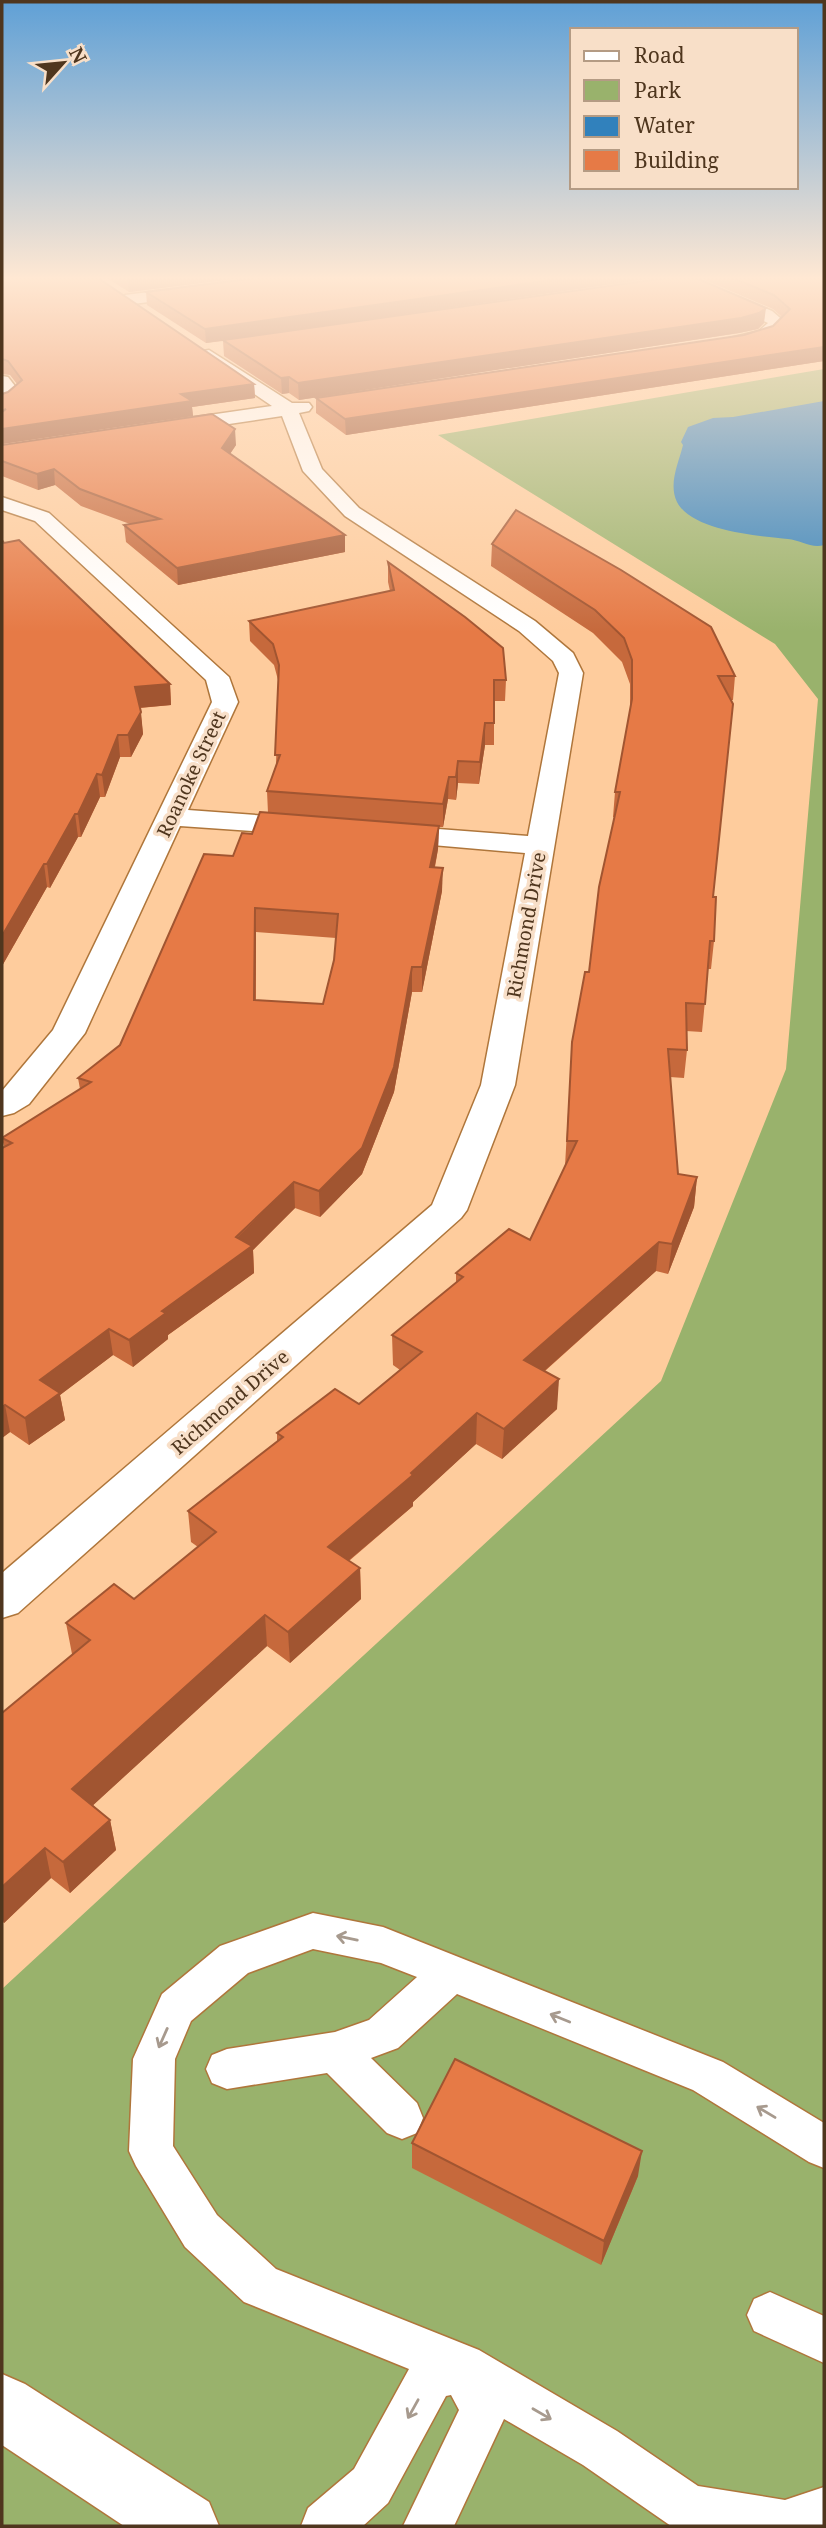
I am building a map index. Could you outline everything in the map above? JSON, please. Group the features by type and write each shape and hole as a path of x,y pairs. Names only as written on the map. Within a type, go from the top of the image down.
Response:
{"street":[{"path":"284,396 302,407"},
{"path":"152,430 302,407"},
{"name":"Richmond Drive","path":"2,1600 448,1210 498,1085 571,673 564,658 527,626 352,512 313,471 302,407"},
{"name":"Roanoke Street","path":"2,503 42,517 217,677 225,702 68,1033 17,1097 2,1106"},
{"path":"171,817 541,846"},
{"path":"2,2407 185,2526"}],"lane":[{"path":"824,2147 708,2077 383,1945 313,1931 234,1959 176,2008 153,2059 151,2151 201,2231 260,2286 462,2367 600,2448 689,2508 785,2525 824,2512"},
{"path":"227,2069 335,2052 383,2034 450,1974"},
{"path":"335,2052 402,2118"},
{"path":"770,2315 824,2340"},
{"path":"326,2526 371,2486 430,2379 462,2367"},
{"path":"428,2526 484,2410 462,2367"}],"green space":[{"path":"666,396 824,396 824,2526 2,2526 2,1989 661,1381 786,1069 818,699 775,644 438,435"}],"water":[{"path":"824,401 824,545 744,534 711,526 685,512 677,502 674,481 683,445 681,442 688,427 713,418"}],"building":[{"path":"2,396 184,396 192,401 2,429 2,412 6,409 2,411"},
{"path":"330,396 498,396 345,419 316,398"},
{"path":"212,414 235,429 222,448 345,535 177,568 124,525 160,519 80,489 54,469 37,474 2,461 2,445"},
{"path":"516,510 621,570 711,627 735,676 718,676 733,704 713,897 716,897 714,941 710,941 705,1004 686,1003 687,1050 668,1049 678,1174 697,1177 672,1244 659,1242 524,1360 559,1379 504,1429 477,1413 411,1473 413,1475 328,1547 360,1568 288,1632 265,1615 72,1789 110,1820 63,1862 45,1848 2,1887 2,1713 90,1640 66,1623 114,1584 134,1599 216,1532 188,1511 283,1437 277,1433 335,1389 359,1404 422,1352 392,1335 463,1277 456,1273 509,1229 530,1240 577,1141 567,1141 572,1042 585,972 589,972 599,887 620,792 615,792 632,699 632,660 624,638 595,610 492,544"},
{"path":"2,540 4,543 19,540 170,684 135,687 141,712 128,735 118,735 102,775 97,774 78,814 75,814 2,936"},
{"path":"388,562 503,648 506,680 494,680 494,723 485,723 480,762 458,761 456,777 449,777 443,804 267,791 280,755 275,755 279,665 273,644 249,621 394,590"},
{"path":"260,812 439,826 430,867 443,868 422,967 412,967 394,1067 362,1148 319,1191 294,1182 236,1237 252,1246 162,1311 166,1313 129,1340 109,1329 40,1380 60,1393 25,1418 5,1405 2,1407 2,1148 12,1143 2,1138 91,1082 78,1078 120,1045 204,854 233,856 242,833 252,834","holes":["255,908 338,914 334,960 323,1004 254,1000"]},
{"path":"455,2059 642,2151 604,2241 412,2143"}]}
